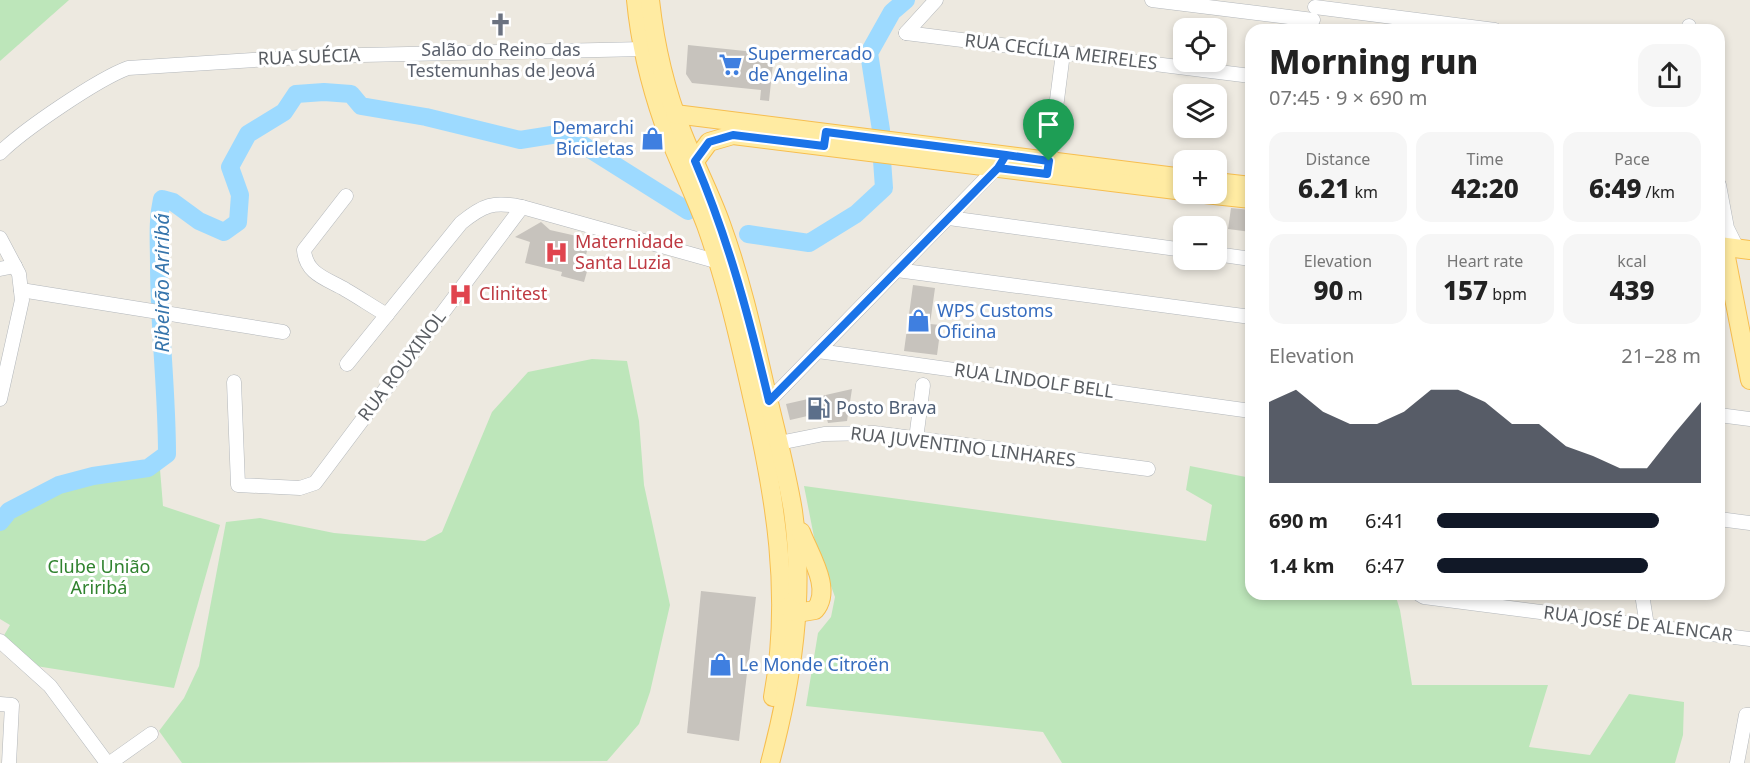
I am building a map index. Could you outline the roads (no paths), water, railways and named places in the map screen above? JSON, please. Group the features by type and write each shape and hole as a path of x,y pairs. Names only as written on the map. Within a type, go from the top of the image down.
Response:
{"main road":[{"path":"636,0 644,49 664,123 713,223 744,295 793,513 798,585 789,608 777,680 757,763"},
{"path":"650,0 660,65 675,114 695,161 713,223 719,262 735,319 770,474 789,608 788,686 770,763"},
{"path":"675,114 734,128 1002,162 1173,177"},
{"path":"695,161 709,142 734,128"},
{"path":"1048,167 1173,189"},
{"path":"1227,183 1245,185"},
{"path":"1227,196 1245,198"},
{"path":"1733,254 1750,334"},
{"path":"1733,254 1750,380"},
{"path":"789,608 815,610 823,595 821,584 793,513"}],"street":[{"name":"RUA CECÍLIA MEIRELES","path":"936,0 906,33 1245,75"},
{"path":"1152,0 1427,24"},
{"name":"RUA SUÉCIA","path":"0,153 21,135 109,77 128,68 317,56 644,49"},
{"path":"1048,167 1063,53"},
{"path":"769,401 1002,162"},
{"path":"345,196 304,250 305,261 322,280 343,288 387,315"},
{"path":"347,364 461,223 476,210 491,205 522,207 719,262"},
{"name":"RUA ROUXINOL","path":"234,381 238,485 300,488 315,483 522,207"},
{"path":"1725,217 1733,254"},
{"path":"949,218 1173,249"},
{"path":"0,238 15,266 21,290 20,318 6,352 0,399"},
{"path":"1227,256 1245,258"},
{"path":"0,269 15,266"},
{"path":"897,270 1245,316"},
{"path":"21,290 283,332"},
{"name":"RUA LINDOLF BELL","path":"818,351 1245,410"},
{"path":"916,439 923,385"},
{"path":"1725,416 1750,419"},
{"name":"RUA JUVENTINO LINHARES","path":"779,443 848,432 1149,469"},
{"path":"1725,520 1750,523"},
{"name":"RUA JOSÉ DE ALENCAR","path":"1447,600 1750,639"},
{"path":"1643,600 1647,626"},
{"path":"0,641 50,686 108,763 151,734"},
{"path":"0,704 12,705 9,763"},
{"path":"1737,763 1746,715 1750,715"}],"waterway":[{"name":"Ribeirão Ariribá","path":"881,130 869,53 892,12 906,0"},
{"name":"Ribeirão Ariribá","path":"0,522 9,511 59,485 93,476 148,468 167,454 159,288 159,223 162,199 173,202 199,221 224,232 238,222 240,195 230,167 248,134 284,112 296,94 324,92 351,94 361,106 426,117 520,140 564,133 688,211"},
{"name":"Ribeirão Ariribá","path":"748,234 809,243 856,214 884,188 882,160"}],"place":[{"name":"Salão do Reino das Testemunhas de Jeová","path":"501,24"},
{"name":"Supermercado de Angelina","path":"730,64"},
{"name":"Demarchi Bicicletas","path":"652,138"},
{"name":"Maternidade Santa Luzia","path":"557,252"},
{"name":"Clinitest","path":"461,294"},
{"name":"WPS Customs Oficina","path":"919,321"},
{"name":"Posto Brava","path":"818,408"},
{"name":"Le Monde Citroën","path":"721,665"}],"park label":[{"name":"Clube União Ariribá","path":"99,577"}]}
